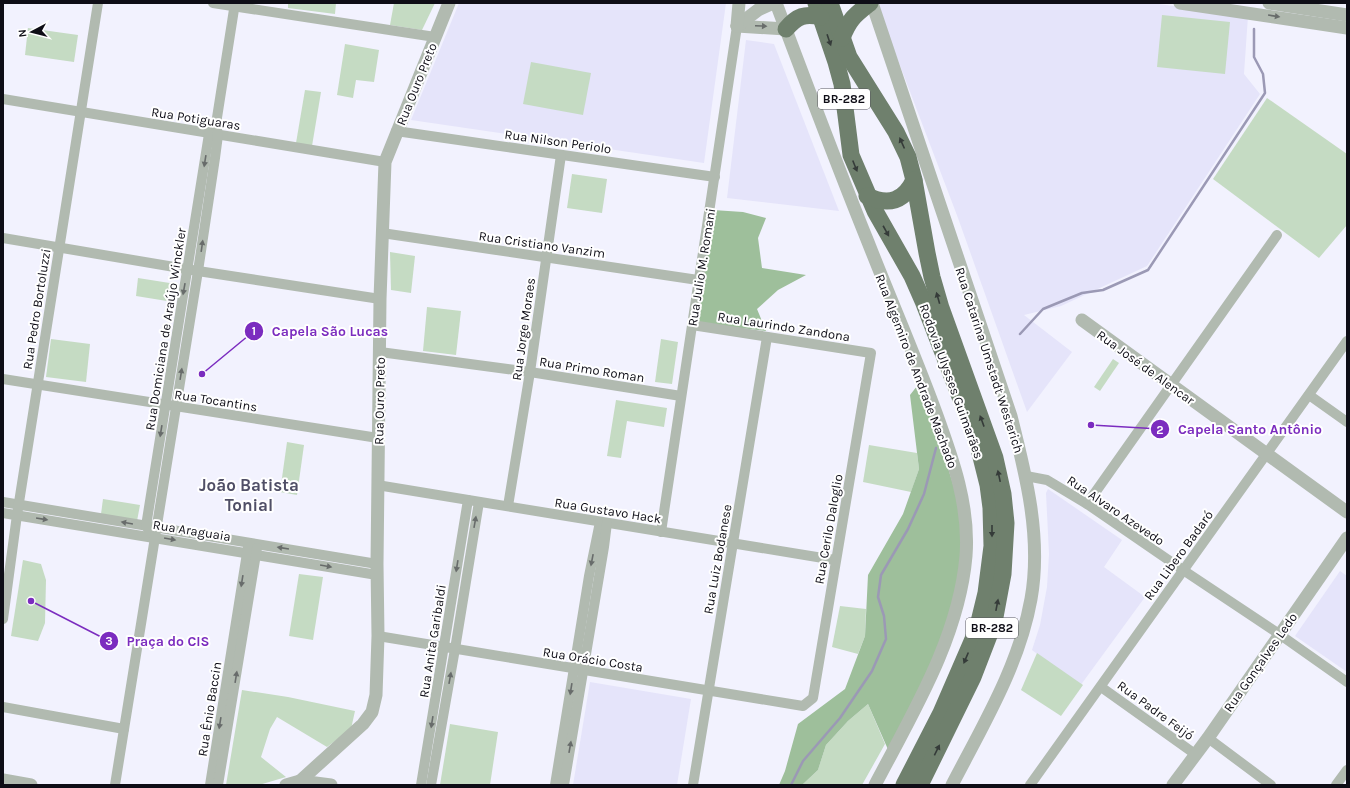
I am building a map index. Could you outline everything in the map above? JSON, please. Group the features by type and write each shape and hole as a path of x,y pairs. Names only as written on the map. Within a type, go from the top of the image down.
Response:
{"highway":[{"name":"Rodovia Ulysses Guimarães","path":"830,3 848,57 896,132 908,157 914,180 932,277 941,308 995,458 1003,494 1006,523 1002,574 995,617 973,677 920,785"},
{"path":"842,38 847,24 854,16 871,3"},
{"path":"786,28 793,21 802,16 812,15 819,10"},
{"name":"Rodovia Ulysses Guimarães","path":"819,10 842,84 851,155 867,196 912,276 926,308 977,442 988,485 992,523 992,546 986,593 977,630 941,713 904,785"},
{"path":"867,196 878,201 889,202 900,198 909,190 914,180"}],"street":[{"name":"Rua Pedro Bortoluzzi","path":"3,619 37,384 98,3"},
{"path":"213,3 235,5 435,37"},
{"name":"Rua Ouro Preto","path":"300,783 363,724 372,712 376,695 378,636 377,485 380,299 385,162 396,131 449,3"},
{"name":"Rua Julio M. Romani","path":"661,532 698,280 715,177 739,3"},
{"path":"737,26 758,10 775,3"},
{"name":"Rua Algemiro de Andrade Machado","path":"775,3 786,28 867,240 925,383 954,461 966,520 966,556 961,591 951,627 933,673 875,785"},
{"name":"Rua Catarina Umstadt Westerich","path":"871,3 1011,416 1026,476 1033,529 1034,568 1031,598 1022,637 1000,693 952,785"},
{"path":"1185,3 1316,16 1347,15"},
{"path":"1269,3 1316,16 1347,28"},
{"name":"Rua Domiciana de Araújo Winckler","path":"115,785 162,454 235,5"},
{"path":"737,26 786,28"},
{"name":"Rua Potiguaras","path":"3,99 385,162"},
{"name":"Rua Nilson Periolo","path":"396,131 715,177"},
{"name":"Rua Jorge Moraes","path":"508,506 530,372 561,155"},
{"name":"Rua Cristiano Vanzim","path":"382,233 698,280"},
{"path":"1087,504 1278,235"},
{"path":"3,238 193,270 380,299"},
{"name":"Rua José de Alencar","path":"1082,320 1347,512"},
{"name":"Rua Laurindo Zandona","path":"692,325 872,353"},
{"name":"Rua Luiz Bodanese","path":"693,785 767,337"},
{"name":"Rua Libero Badaró","path":"1030,785 1347,341"},
{"name":"Rua Primo Roman","path":"380,352 530,372 681,396"},
{"name":"Rua Cerilo Daloglio","path":"803,706 813,698 835,560 872,353"},
{"name":"Rua Tocantins","path":"3,379 378,438"},
{"path":"1309,395 1347,422"},
{"name":"Rua Alvaro Azevedo","path":"1026,476 1047,480 1087,504 1347,682"},
{"name":"Rua Gustavo Hack","path":"377,485 835,560"},
{"name":"Rua Anita Garibaldi","path":"432,785 434,705 468,500"},
{"name":"Rua Araguaia","path":"3,502 65,512 96,522 152,530"},
{"name":"Rua Anita Garibaldi","path":"421,785 445,706 456,650 479,502"},
{"path":"63,522 65,512"},
{"name":"Rua Araguaia","path":"3,513 63,522 96,522 152,530 196,539 377,569"},
{"path":"555,785 562,768 603,523"},
{"name":"Rua Gonçalves Ledo","path":"1174,785 1347,539"},
{"name":"Rua Ênio Baccin","path":"218,785 221,743 252,548"},
{"path":"460,548 471,550"},
{"path":"453,591 464,593"},
{"name":"Rua Orácio Costa","path":"378,636 803,706"},
{"name":"Rua Padre Feijó","path":"1101,687 1195,754"},
{"path":"434,705 445,706"},
{"path":"3,707 124,729"},
{"path":"1208,738 1271,785"},
{"name":"Rua Ênio Baccin","path":"210,785 221,743"},
{"path":"321,763 321,777 328,784"},
{"path":"562,768 564,785"},
{"path":"1336,785 1347,770"},
{"path":"3,780 31,785"},
{"path":"286,785 300,783 328,784"}],"shaded area":[{"path":"459,3 726,3 704,163 411,120"},
{"path":"885,3 1151,3 1248,16 1244,74 1260,94 1147,266 1061,306 1024,315 1072,352 1027,412 958,218 877,5"},
{"path":"746,40 774,44 839,211 727,198"},
{"path":"1048,489 1122,540 1104,567 1145,597 1080,686 1032,650 1040,625 1047,587 1049,554 1046,493"},
{"path":"1340,571 1347,576 1347,672 1295,636"},
{"path":"590,682 691,699 677,785 573,785"}],"green space":[{"path":"288,3 336,3 335,14 288,8"},
{"path":"394,3 435,3 422,30 390,25"},
{"path":"1162,15 1230,22 1225,74 1157,67"},
{"path":"28,28 78,35 74,62 25,55"},
{"path":"345,44 379,50 374,82 356,80 353,98 337,95"},
{"path":"531,62 591,73 583,115 523,104"},
{"path":"305,90 321,92 312,146 296,143"},
{"path":"1267,98 1347,154 1347,225 1319,258 1213,179"},
{"path":"572,174 607,179 602,213 567,208"},
{"path":"713,210 743,212 766,218 758,238 762,268 806,275 778,290 757,309 766,331 697,323"},
{"path":"390,252 415,256 411,293 391,290"},
{"path":"138,278 176,284 173,302 136,296"},
{"path":"427,307 461,311 456,355 423,351"},
{"path":"51,339 90,344 86,382 46,377"},
{"path":"661,339 678,342 672,384 655,382"},
{"path":"1113,359 1119,363 1100,391 1094,387"},
{"path":"921,381 958,500 965,556 950,627 890,754 868,704 848,721 826,745 818,770 802,785 779,785 785,771 798,724 845,689 865,636 868,575 903,514 919,469 910,395"},
{"path":"616,400 667,408 664,427 627,421 621,458 607,456"},
{"path":"287,442 304,445 297,495 280,492"},
{"path":"869,445 917,453 919,469 911,492 863,482"},
{"path":"103,499 140,505 137,521 101,514"},
{"path":"23,560 41,564 46,580 45,623 38,641 11,636"},
{"path":"299,574 323,577 313,640 289,636"},
{"path":"840,606 866,609 865,636 858,654 832,647"},
{"path":"1037,653 1083,685 1061,716 1021,690"},
{"path":"242,690 288,697 355,711 351,729 327,747 277,717 270,729 261,757 286,777 259,785 226,785"},
{"path":"868,704 885,744 862,785 802,785 818,770 826,745 848,721"},
{"path":"450,724 498,732 490,785 440,785"}],"waterway":[{"path":"1020,334 1043,309 1082,293 1103,290 1148,270 1265,93 1263,74 1254,57 1254,29"},
{"path":"791,785 803,761 840,718 872,671 886,639 884,616 878,597 881,575 908,529 924,494 936,448"}],"place":[{"name":"Capela São Lucas","path":"202,374"},
{"name":"Capela Santo Antônio","path":"1091,425"},
{"name":"Praça do CIS","path":"31,601"}],"district":[{"name":"João Batista Tonial","path":"249,495"}]}
